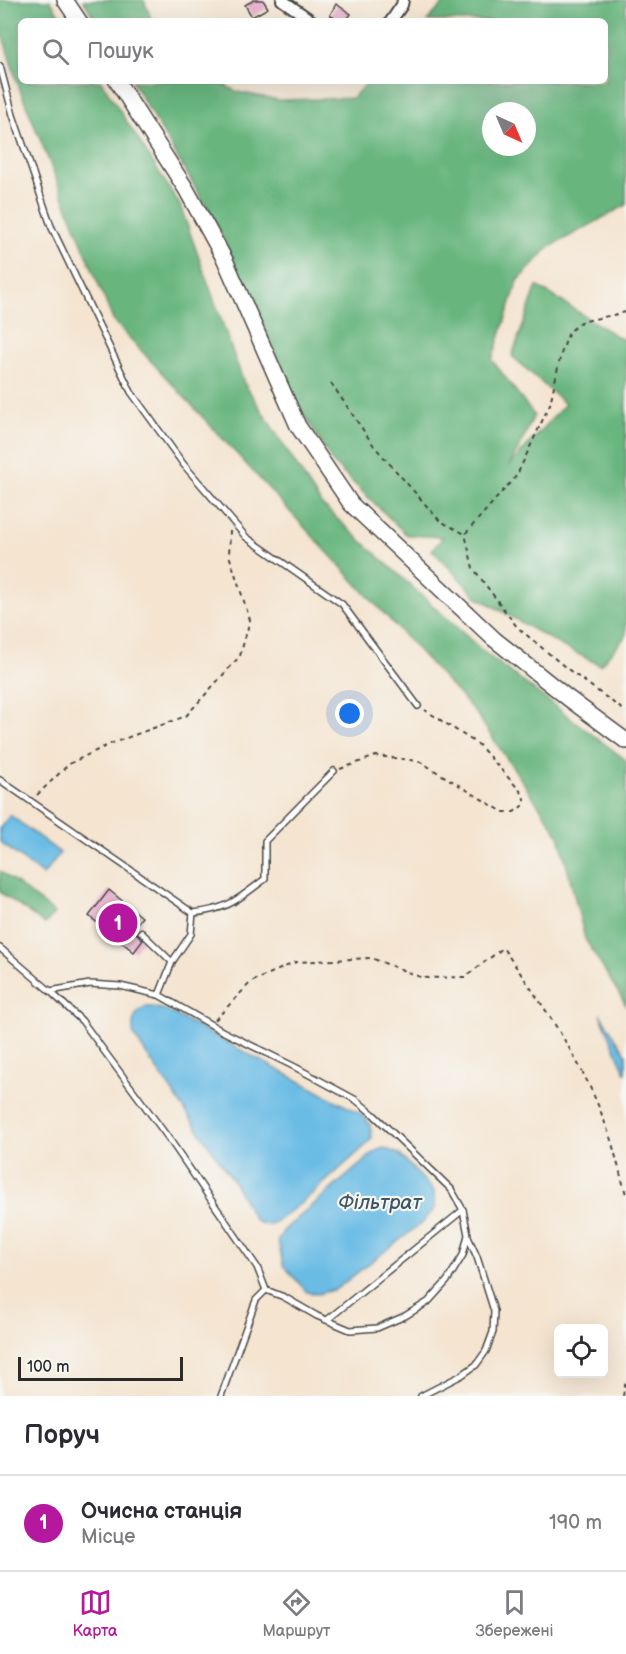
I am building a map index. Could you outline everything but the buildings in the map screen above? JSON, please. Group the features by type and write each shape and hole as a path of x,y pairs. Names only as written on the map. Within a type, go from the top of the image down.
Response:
{"main road":[{"path":"65,0 76,18"},
{"path":"119,84 186,189 225,260 298,426 351,504 494,639 626,741"}],"street":[{"path":"282,0 308,18"},
{"path":"393,18 403,0"}],"lane":[{"path":"0,66 13,115 51,226 130,392 184,465 246,537 342,604 418,705"},
{"path":"0,780 193,913 212,911 231,905 265,879 265,841 334,771"},
{"path":"159,995 172,962 191,934 193,913"},
{"path":"141,932 172,962"},
{"path":"0,948 82,1021 172,1143 257,1267 266,1290 350,1330 377,1328 405,1316 428,1302 447,1281 463,1255 468,1235"},
{"path":"51,991 90,984 120,986 159,995 356,1100 451,1190 463,1210 468,1235 494,1311 493,1332 486,1351 476,1365 462,1375 421,1396"},
{"path":"327,1320 463,1210"},
{"path":"222,1396 256,1300 266,1290"}],"path":[{"path":"465,534 517,475 550,404 568,332 581,322 626,312"},
{"path":"331,383 374,446 440,521 465,534 473,568 517,627 565,667 626,712"},
{"path":"30,801 69,764 110,744 186,717 240,656 250,620 229,555 230,519"},
{"path":"334,771 376,756 419,760 503,812 514,812 525,804 523,794 479,746 418,705"},
{"path":"211,1024 251,982 296,962 371,958 423,978 465,977 503,948 542,1004 582,1071 606,1123 626,1194"},
{"path":"623,1396 626,1380"}],"green space":[{"path":"0,0 50,0 61,18 18,18 18,84 103,84 180,205 244,383 321,504 485,653 626,760 626,1005 585,939 559,835 475,712 113,320 17,82 0,27"},
{"path":"83,0 144,0 151,18 94,18"},
{"path":"447,0 626,0 626,205 548,248 518,281 492,360 534,415 508,467 565,404 512,356 537,286 621,339 626,339 626,636 600,665 560,645 477,597 432,550 443,537 407,535 333,463 297,402 214,219 134,84 222,84 238,92 279,100 352,98 366,84 608,84 608,18 430,18"},
{"path":"0,871 55,913 45,924 0,892"}],"water":[{"path":"10,815 60,853 43,875 0,842 0,828"},
{"path":"144,1007 166,1010 363,1115 370,1125 372,1138 304,1201 277,1221 268,1225 260,1223 254,1219 232,1179 134,1036 134,1020 137,1013"},
{"path":"600,1014 626,1054 626,1074"},
{"name":"Фільтрат","path":"383,1148 399,1154 434,1191 435,1208 423,1222 336,1289 318,1294 307,1292 283,1265 278,1240 284,1230 376,1151"}],"place":[{"name":"Очисна станція","path":"118,923"}]}
